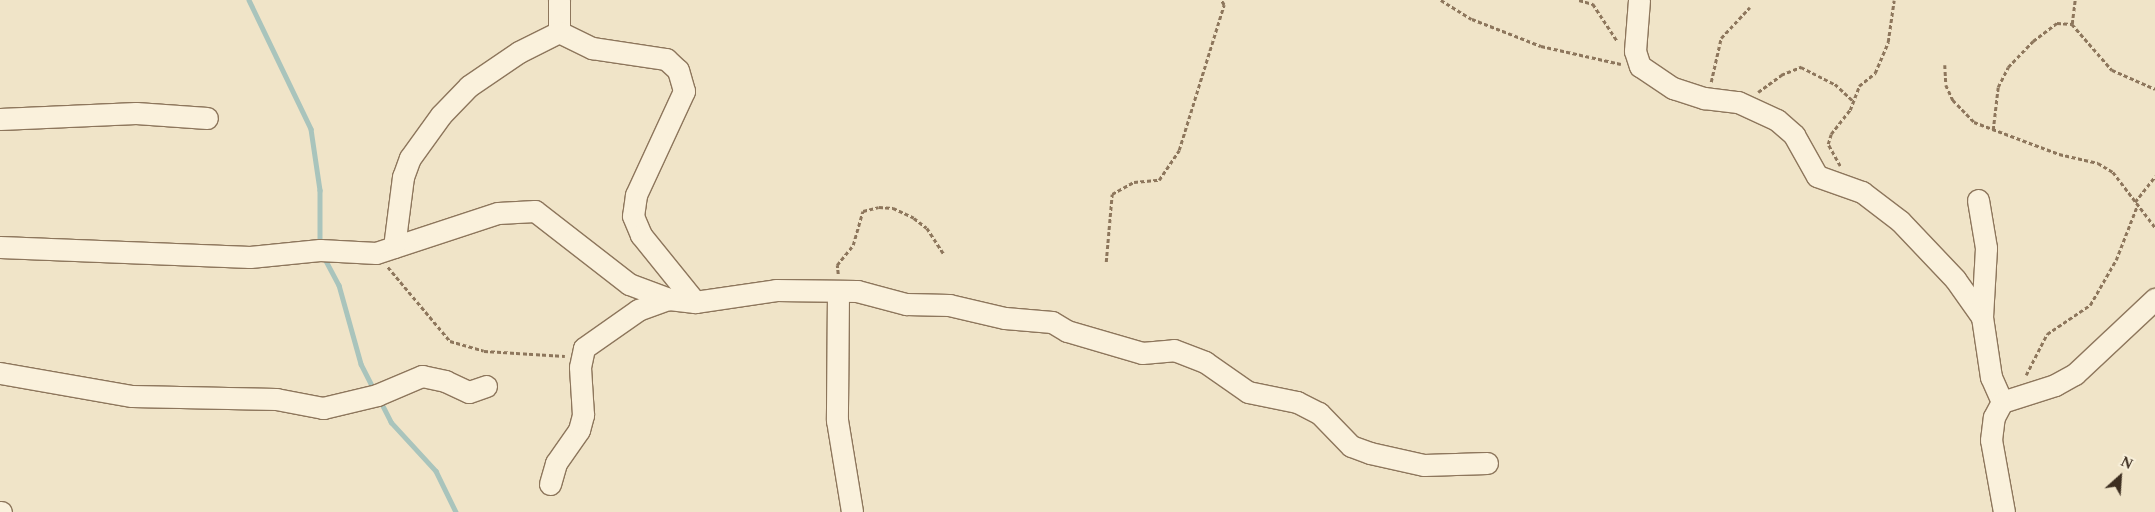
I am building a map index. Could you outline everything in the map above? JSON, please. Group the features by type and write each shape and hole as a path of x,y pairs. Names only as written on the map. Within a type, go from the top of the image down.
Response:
{"street":[{"path":"385,250 403,177 410,158 441,115 469,86 519,52 575,0"},
{"path":"1639,0 1641,63 1673,88 1704,98 1743,103 1777,120 1794,135 1817,176 1862,192 1900,221 1955,279 1982,317"},
{"path":"558,15 592,48 666,59 678,70 684,91 681,101 636,195 633,216 642,235 695,302"},
{"path":"0,119 136,112 207,118"},
{"path":"1978,200 1986,248 1982,317 1991,377 2009,400"},
{"path":"0,247 250,257 320,250 385,250 498,213 535,212 629,284 669,299 695,302 776,290 838,293 857,291 906,304 949,305 1005,318 1052,322 1067,331 1142,354 1174,350 1205,362 1248,392 1297,402 1320,413 1351,446 1370,453 1424,465 1487,463"},
{"path":"838,293 837,420 852,512"},
{"path":"550,484 556,463 579,430 583,415 582,358 587,344 638,310 669,299"},
{"path":"2004,512 1991,440 1994,417 2009,400 2055,385 2075,374 2155,299"},
{"path":"0,372 132,396 276,399 323,408 377,395 422,376 446,381 469,392 486,386"}],"path":[{"path":"1106,262 1112,194 1134,182 1159,180 1179,150 1224,5 1221,0"},
{"path":"1440,0 1472,19 1542,46 1641,63"},
{"path":"1578,0 1593,4 1616,40 1641,63"},
{"path":"1849,188 1834,150 1828,144 1831,134 1853,101 1859,86 1875,73 1888,42 1894,0"},
{"path":"2072,24 2075,0"},
{"path":"1704,98 1721,38 1750,6"},
{"path":"1992,130 1998,87 2008,67 2057,23 2072,24 2112,70 2155,89"},
{"path":"1945,65 1946,85 1953,100 1974,122 2059,154 2098,162 2113,172 2155,227"},
{"path":"1743,103 1772,81 1801,67 1834,84 1853,101"},
{"path":"2009,400 2034,353 2047,334 2090,305 2116,260 2136,204 2155,176"},
{"path":"838,293 838,265 853,245 863,211 878,207 893,208 914,218 927,228 944,254"},
{"path":"385,250 450,341 484,351 582,358"}],"waterway":[{"path":"249,0 311,129 320,190 320,245"},
{"path":"324,257 339,285 361,364 374,389"},
{"path":"380,400 391,422 436,471 456,512"}]}
